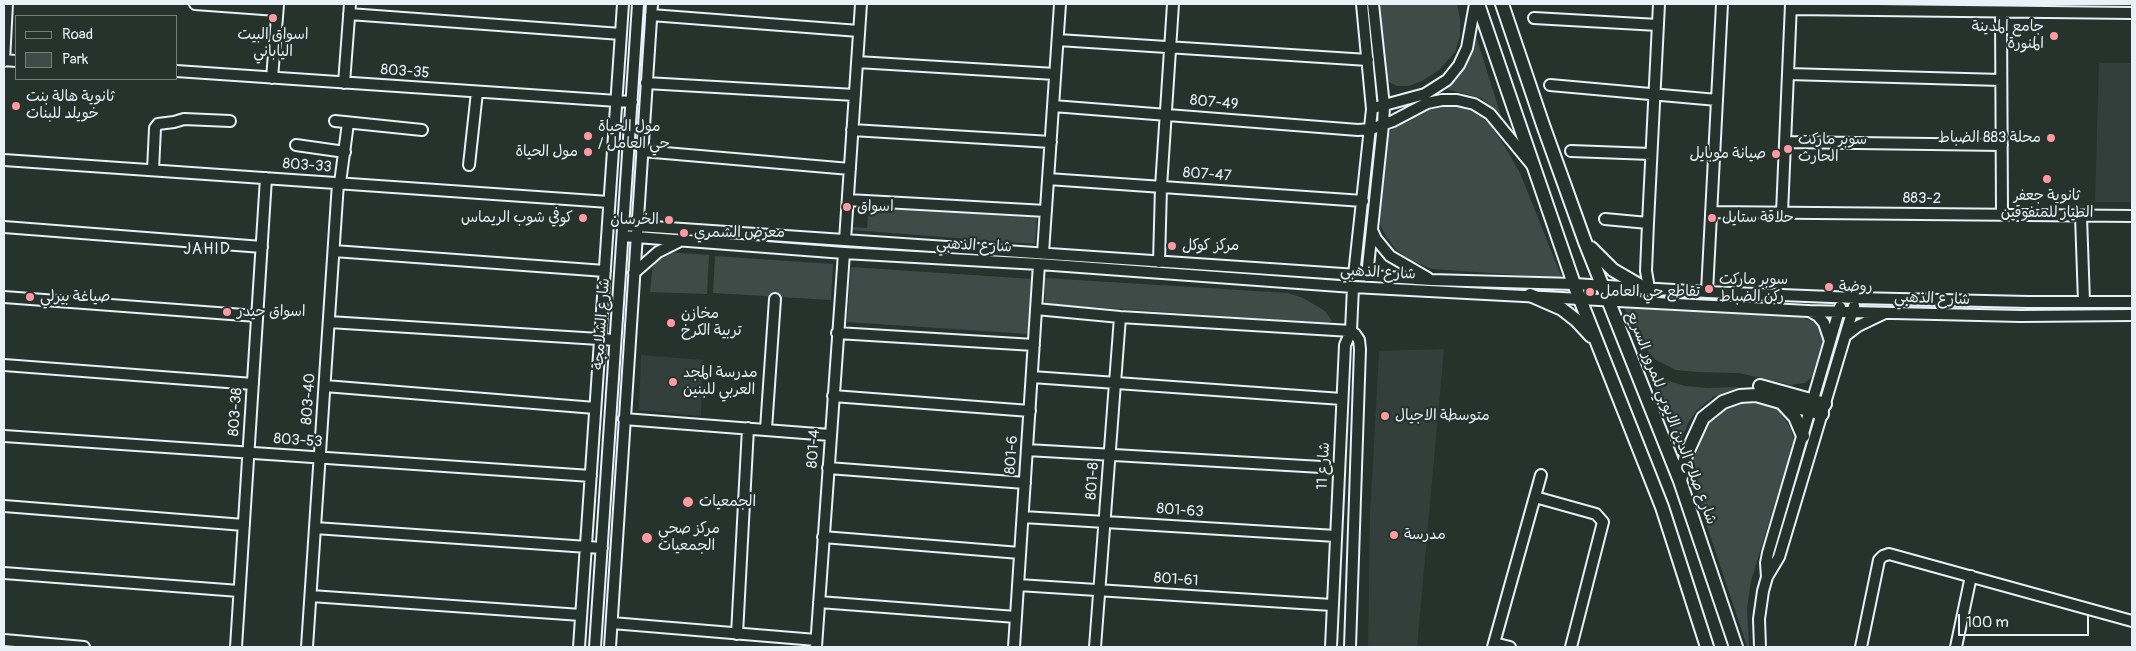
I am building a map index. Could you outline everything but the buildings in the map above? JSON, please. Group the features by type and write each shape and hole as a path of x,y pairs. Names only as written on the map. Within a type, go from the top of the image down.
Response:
{"main road":[{"path":"1477,4 1574,284 1662,507 1707,647"},
{"name":"شارع صلاح الدين الايوبي للمرور السريع","path":"1502,4 1585,242 1680,481 1736,647"},
{"path":"1585,242 1613,270 1647,288"},
{"path":"1530,295 1547,301 1569,314 1588,332 1598,346"},
{"path":"1760,386 1818,407"},
{"path":"1680,481 1686,455 1696,430 1703,418 1716,406 1731,398 1745,395 1764,396 1780,401 1818,407"},
{"path":"1780,401 1795,417 1803,436"}],"street":[{"path":"4,60 7,4"},
{"path":"195,4 278,7 272,78"},
{"path":"579,647 623,4"},
{"name":"شارع الشلامجة","path":"595,647 638,4"},
{"name":"شارع الشلامجة","path":"610,647 652,4"},
{"path":"845,240 861,4"},
{"path":"1043,253 1060,4"},
{"path":"1159,262 1161,187 1173,4"},
{"path":"1354,275 1372,109 1362,4"},
{"path":"1367,276 1384,106 1374,4"},
{"path":"1372,109 1425,94 1439,86 1453,72 1467,48 1477,4"},
{"path":"1647,288 1648,223 1659,4"},
{"path":"1707,292 1722,4"},
{"path":"1782,213 1791,6 2001,12 2118,9 2132,14"},
{"path":"344,83 349,9 621,34"},
{"path":"2001,12 2002,215"},
{"path":"651,15 859,31"},
{"path":"1534,18 1658,25"},
{"path":"1058,40 1368,60"},
{"path":"857,62 1055,74"},
{"name":"803-35","path":"178,72 632,102"},
{"path":"1788,74 2002,80"},
{"path":"646,83 855,95"},
{"path":"1550,85 1717,100"},
{"path":"469,165 477,92"},
{"name":"807-49","path":"1053,106 1358,130 1371,129 1383,125 1435,101 1450,100 1465,102 1490,114 1534,167"},
{"path":"152,170 156,125 184,119 230,121"},
{"path":"335,121 422,130"},
{"name":"803-40","path":"308,647 339,183 348,123"},
{"path":"852,130 1051,142"},
{"path":"1785,142 2002,145"},
{"path":"296,145 345,152"},
{"path":"642,151 850,169"},
{"path":"1571,151 1651,154"},
{"name":"803-33","path":"4,160 609,202"},
{"name":"803-38","path":"236,647 266,178"},
{"name":"807-47","path":"1048,179 1363,201"},
{"path":"848,200 1046,211"},
{"name":"883-2","path":"1711,212 2132,216"},
{"path":"2080,216 2084,302"},
{"path":"1605,219 1648,223"},
{"name":"شارع الذهبي","path":"624,225 1431,280 1574,284 1842,298 2132,302"},
{"path":"4,228 262,247"},
{"path":"1372,229 1376,239 1390,256 1431,280"},
{"name":"شارع الذهبي","path":"623,236 678,242 1039,264 1353,287 1808,311 2021,316 2132,315"},
{"path":"634,273 654,255 678,242"},
{"path":"334,251 605,271"},
{"name":"801-4","path":"816,644 844,253"},
{"name":"801-6","path":"1014,647 1039,264"},
{"name":"شارع 11","path":"1331,642 1345,345 1351,331 1353,287"},
{"path":"4,297 257,316"},
{"path":"1767,578 1779,557 1818,407 1842,298"},
{"path":"1760,647 1759,619 1767,578 1767,558 1803,436 1818,407 1845,336 1856,298"},
{"path":"766,429 775,299"},
{"path":"1036,309 1120,317 1351,331 1358,337 1360,349 1350,643 1331,642"},
{"path":"1808,311 1818,316 1824,323 1828,330 1830,347"},
{"path":"1845,336 1864,323 1886,312"},
{"name":"801-8","path":"1095,647 1120,317"},
{"path":"329,322 615,340"},
{"path":"837,333 1034,345"},
{"path":"4,365 253,384"},
{"path":"1032,377 1342,399"},
{"path":"325,386 595,408"},
{"path":"833,396 1030,411"},
{"path":"624,419 830,435"},
{"path":"737,634 748,428"},
{"name":"803-53","path":"4,436 590,476"},
{"path":"1027,450 1339,468"},
{"path":"828,468 1025,482"},
{"path":"1510,647 1494,645 1541,475"},
{"path":"1535,497 1596,514 1602,522 1570,647"},
{"path":"4,506 244,525"},
{"name":"801-63","path":"1023,517 1336,536"},
{"path":"315,528 602,548"},
{"path":"824,537 1020,553"},
{"path":"1861,647 1879,560 1883,556 1892,554 2132,621"},
{"path":"4,574 239,591"},
{"path":"1956,647 1971,576"},
{"name":"801-61","path":"1018,585 1332,605"},
{"path":"311,596 581,615"},
{"path":"819,602 1016,616"},
{"path":"612,623 737,634 816,644"},
{"path":"4,640 84,647"}],"shaded area":[{"path":"2099,63 2132,63 2132,202 2095,202"},
{"path":"1444,349 1417,647 1368,647 1370,516 1379,351"},
{"path":"641,355 703,360 701,416 639,410"}],"green space":[{"path":"1378,4 1457,4 1460,18 1460,36 1455,52 1439,70 1422,81 1409,86 1397,86 1389,82 1384,75"},
{"path":"1476,36 1501,116 1481,98 1446,89 1454,82 1468,61"},
{"path":"1434,105 1456,106 1477,113 1490,125 1520,173 1562,278 1432,269 1412,261 1396,250 1381,227 1377,210 1388,134 1396,125"},
{"path":"869,206 1037,218 1035,244 851,230 851,227 867,228"},
{"path":"668,252 709,255 707,294 650,292 653,264 659,256"},
{"path":"715,256 833,264 831,300 713,293"},
{"path":"851,267 1032,279 1029,334 847,322"},
{"path":"1045,278 1288,293 1303,298 1325,311 1332,321 1326,323 1045,304"},
{"path":"1624,306 1801,317 1814,322 1821,329 1823,350 1812,377 1805,383 1791,385 1739,373 1676,370 1656,360 1642,345 1625,309"},
{"path":"1649,372 1685,386 1708,388 1740,387 1713,397 1697,410 1688,423 1679,446"},
{"path":"1743,398 1770,404 1780,412 1791,429 1794,441 1751,581 1747,609 1749,647 1747,646 1700,505 1692,467 1693,453 1712,413"}],"place":[{"name":"اسواق البيت الياباني","path":"273,18"},
{"name":"جامع المدينة المنورة","path":"2054,36"},
{"name":"ثانوية هالة بنت خويلد للبنات","path":"16,106"},
{"name":"مول الحياة / حي العامل","path":"588,136"},
{"name":"محلة 883 الضباط","path":"2051,138"},
{"name":"سوبر ماركت الحارث","path":"1788,149"},
{"name":"مول الحياة","path":"588,152"},
{"name":"صيانة موبايل","path":"1776,154"},
{"name":"ثانوية جعفر الطيار للمتفوقين","path":"2047,179"},
{"name":"اسواق","path":"847,207"},
{"name":"كوفي شوب الريماس","path":"583,218"},
{"name":"حلاقة ستايل","path":"1712,218"},
{"name":"الخرسان","path":"669,220"},
{"name":"معرض الشمري","path":"684,233"},
{"name":"مركز كوكل","path":"1172,246"},
{"name":"روضة","path":"1829,287"},
{"name":"سوبر ماركت ركن الضباط","path":"1709,289"},
{"name":"تقاطع حي العامل","path":"1590,292"},
{"name":"صياغة بيرلي","path":"30,297"},
{"name":"اسواق حيدر","path":"227,312"},
{"name":"مخازن تربية الكرخ","path":"671,323"},
{"name":"مدرسة المجد العربي للبنين","path":"673,382"},
{"name":"متوسطة الاجيال","path":"1385,416"},
{"name":"الجمعيات","path":"688,502"},
{"name":"مدرسة","path":"1394,535"},
{"name":"مركز صحي الجمعيات","path":"647,538"}],"district":[{"name":"JAHID","path":"207,250"}]}
